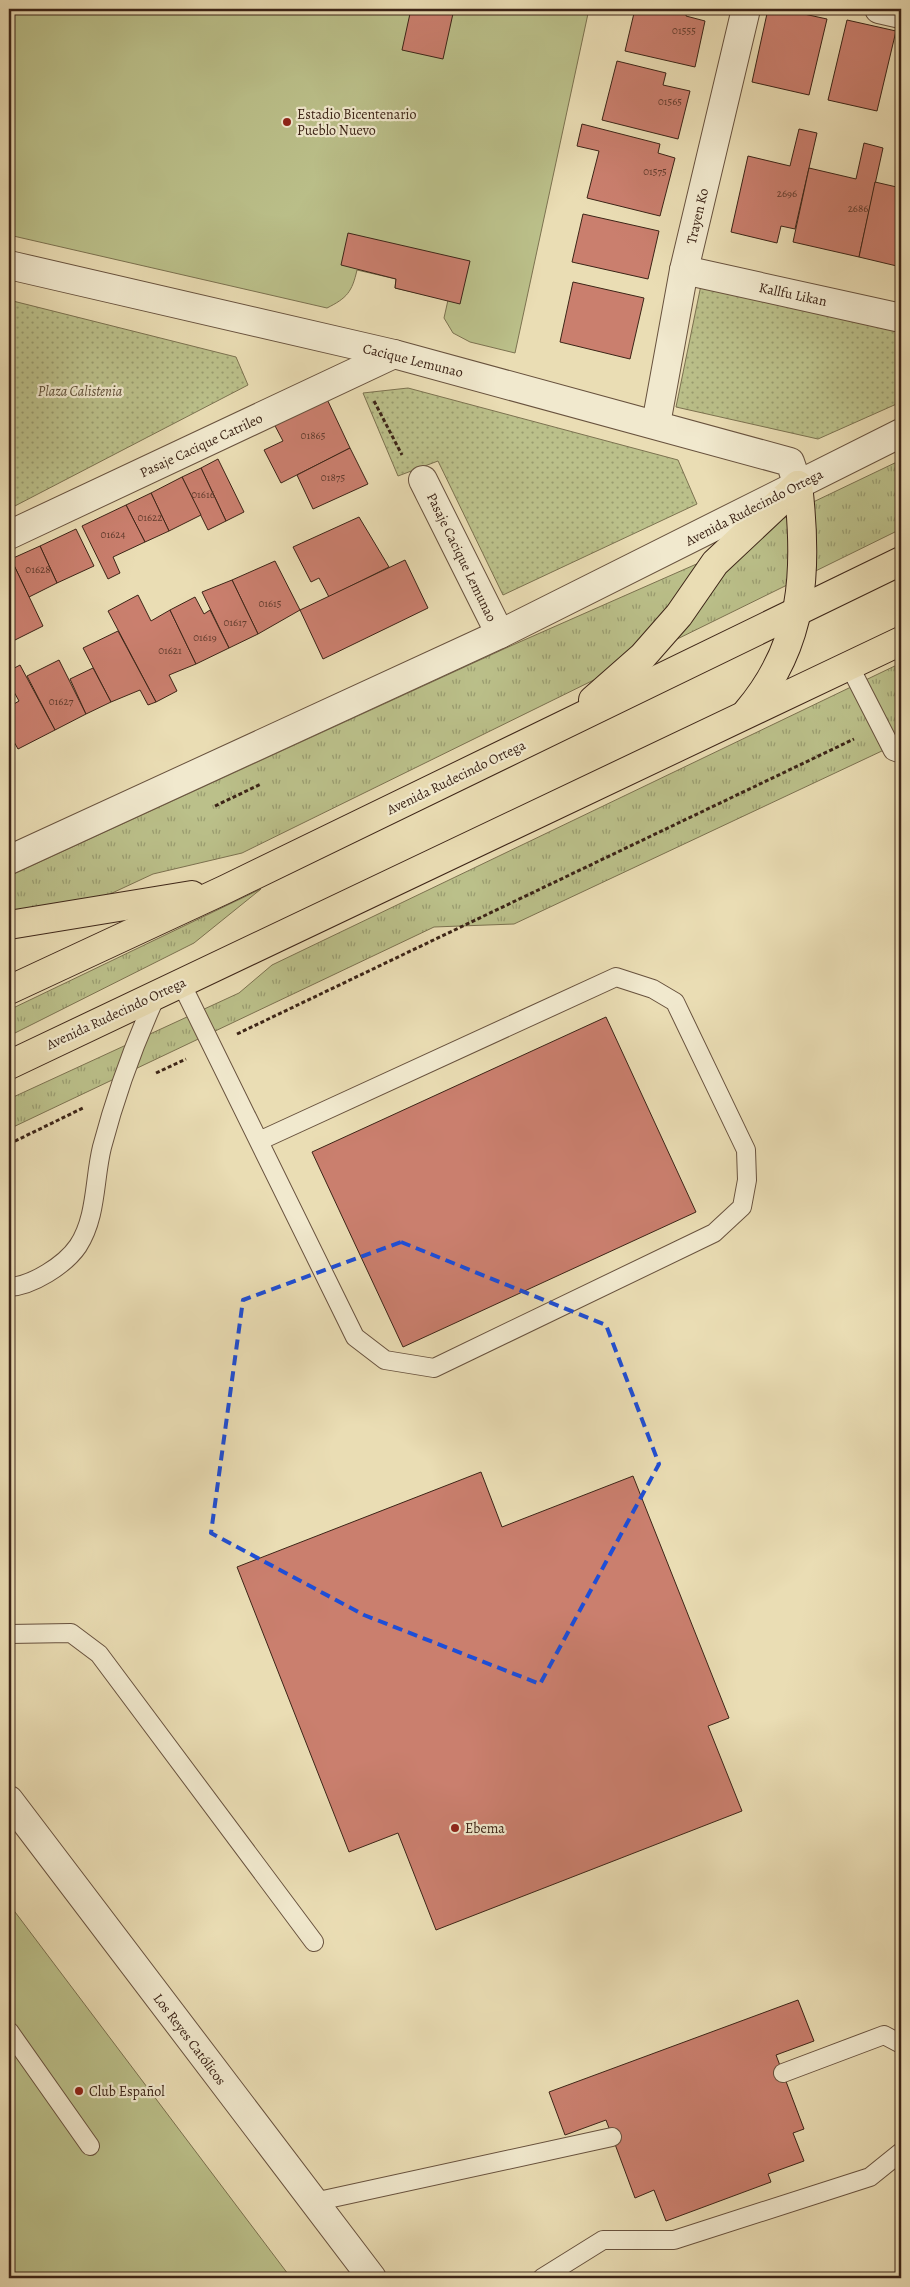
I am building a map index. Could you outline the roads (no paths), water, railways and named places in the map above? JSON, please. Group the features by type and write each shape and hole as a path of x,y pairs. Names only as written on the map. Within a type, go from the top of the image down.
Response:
{"main road":[{"path":"744,715 773,677 792,634 798,612 803,570 803,527 798,485"},
{"path":"556,728 643,656 679,615 715,563 798,485"},
{"name":"Avenida Rudecindo Ortega","path":"9,990 226,889 901,561"},
{"name":"Avenida Rudecindo Ortega","path":"9,1064 744,715 850,667 901,641"},
{"path":"9,925 226,889"}],"street":[{"name":"Trayen Ko","path":"656,424 684,270 746,9"},
{"path":"880,9 901,14"},
{"name":"Cacique Lemunao","path":"9,265 394,354 656,424 790,462 798,485"},
{"name":"Kallfu Likan","path":"684,270 901,318"},
{"name":"Pasaje Cacique Catrileo","path":"11,529 394,354"},
{"name":"Avenida Rudecindo Ortega","path":"9,860 500,634 901,433"},
{"name":"Pasaje Cacique Lemunao","path":"423,480 500,634"},
{"name":"Los Reyes Católicos","path":"9,1800 372,2278"}],"lane":[{"path":"850,667 892,751 901,754"},
{"path":"9,1287 17,1287 58,1267 79,1244 88,1224 100,1154 118,1092 138,1038 169,988 212,1046 355,1337 386,1360 434,1368 714,1233 742,1207 746,1180 746,1150 675,1002 653,989 616,977 259,1141"},
{"path":"9,1634 70,1634 100,1654 314,1942"},
{"path":"9,2031 90,2146"},
{"path":"782,2073 884,2035 901,2044"},
{"path":"314,2202 612,2137"},
{"path":"542,2278 603,2240 674,2240 870,2177 901,2152"}],"place":[{"name":"Estadio Bicentenario Pueblo Nuevo","path":"287,122"},
{"name":"Ebema","path":"455,1828"},
{"name":"Club Español","path":"79,2091"}],"park label":[{"name":"Plaza Calistenia","path":"80,391"}]}
